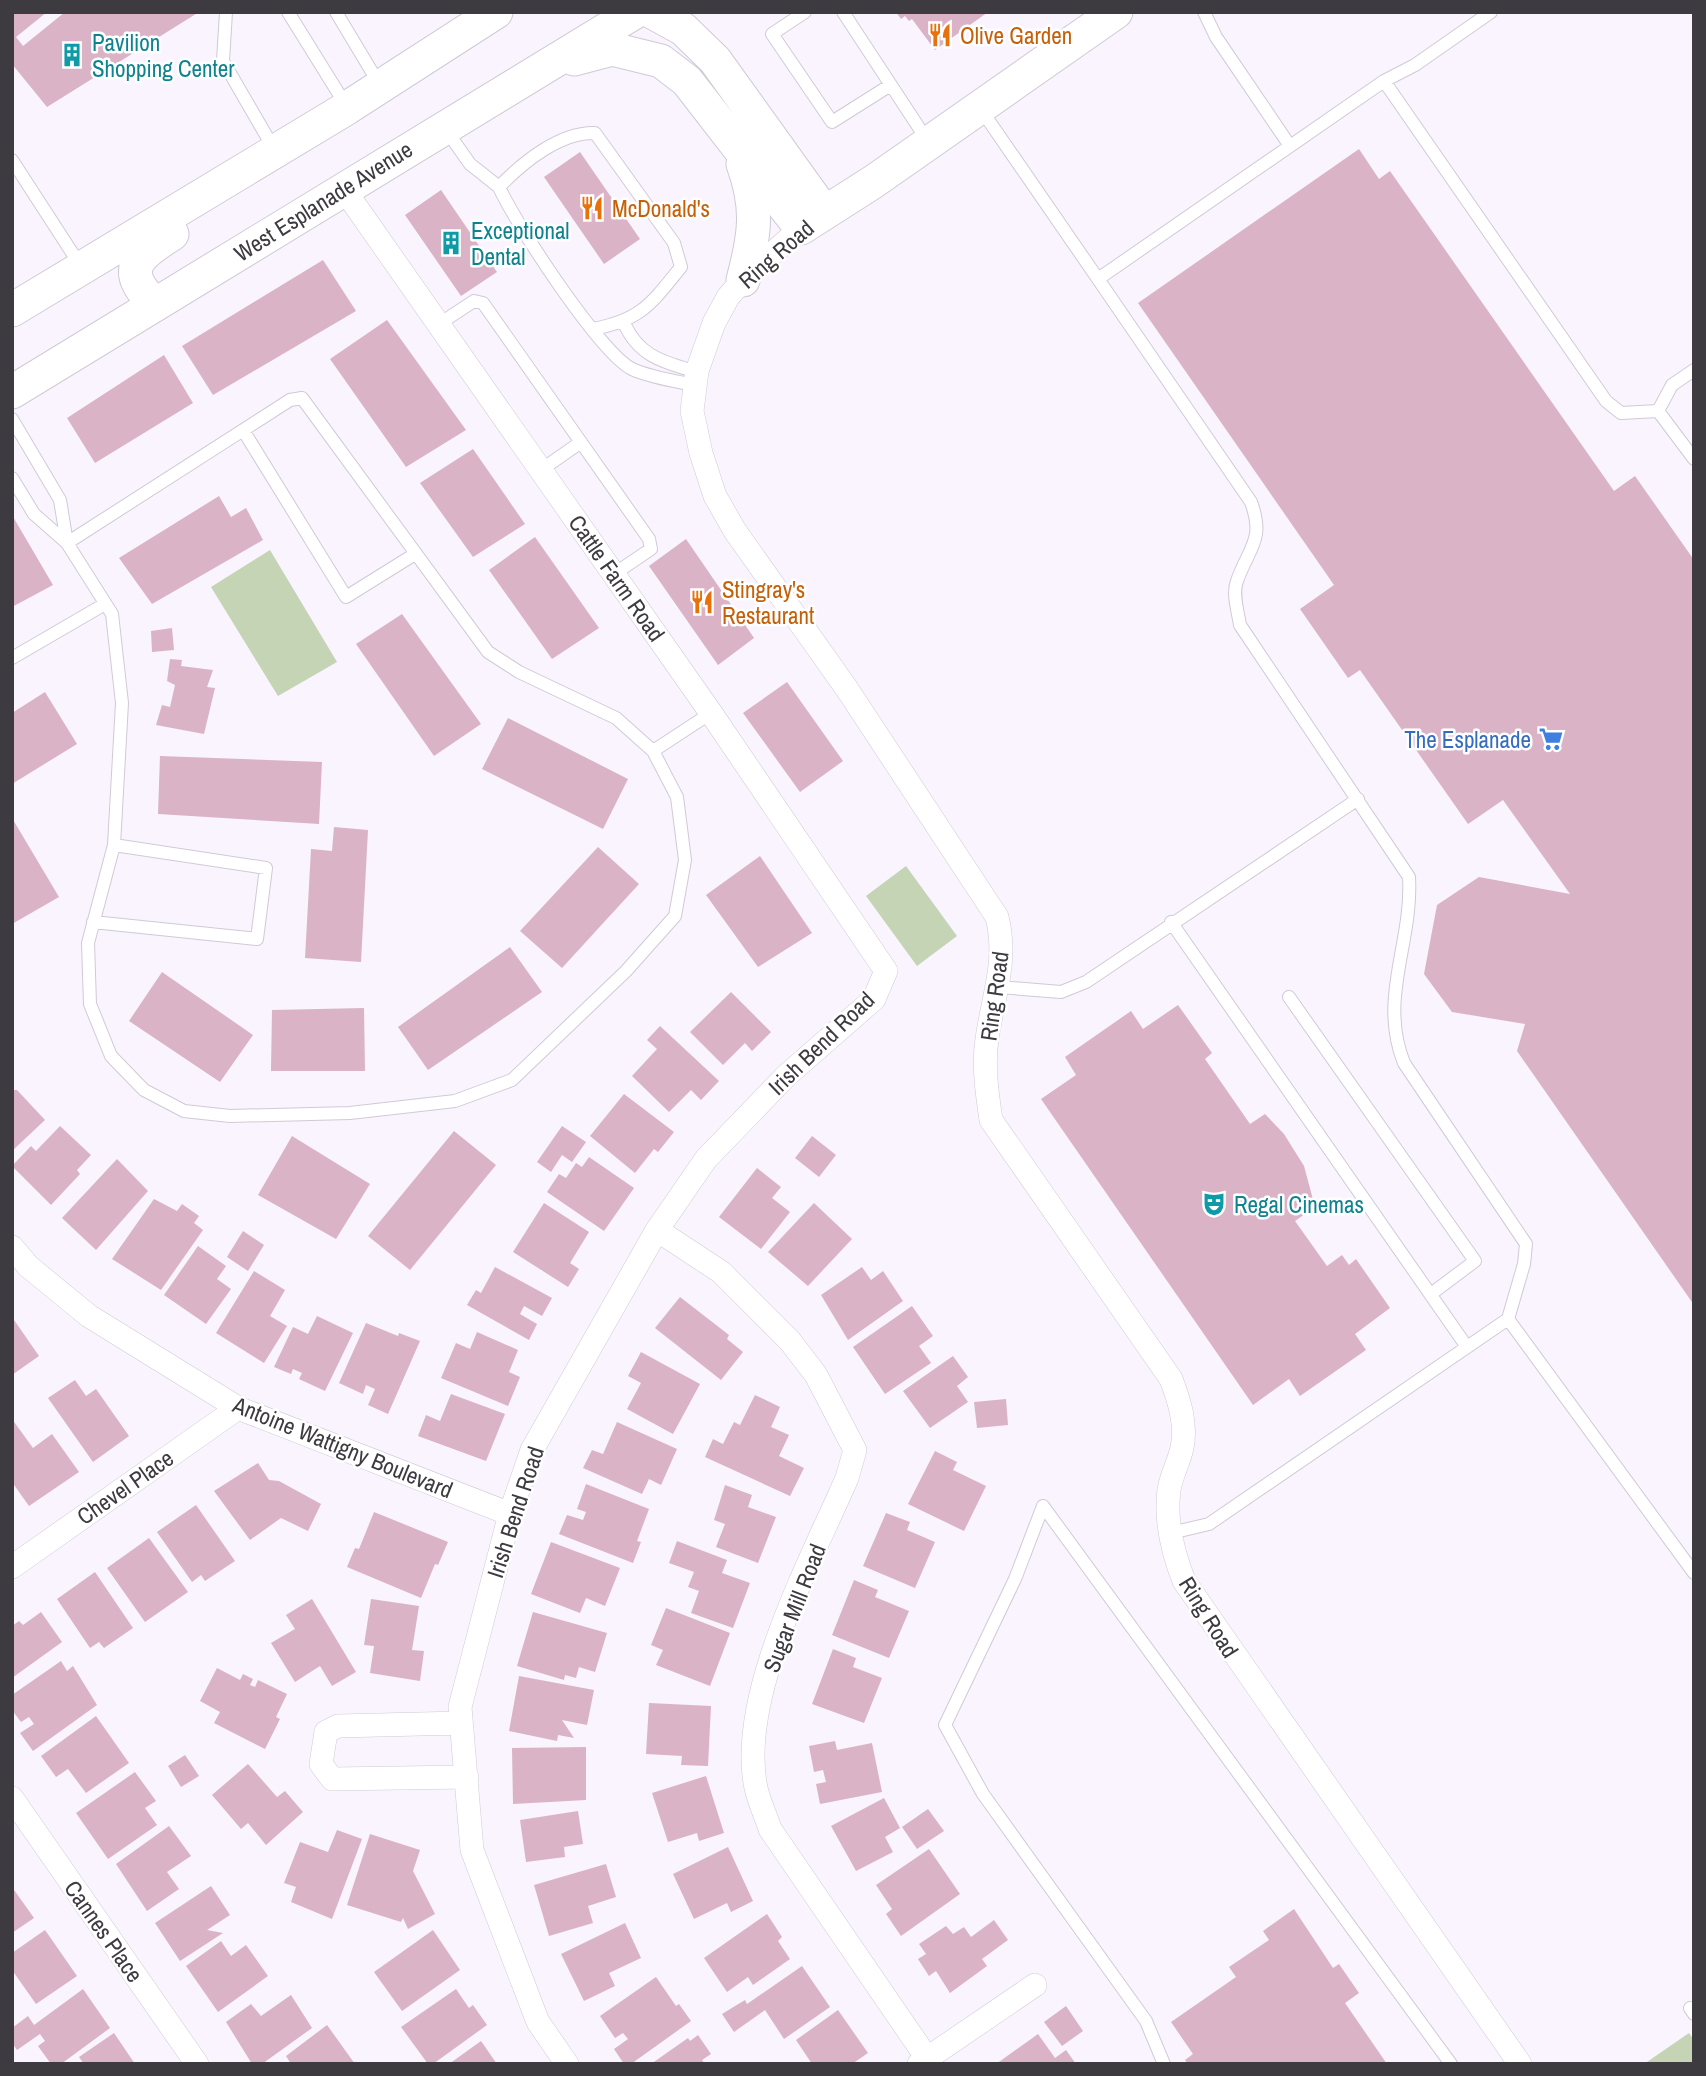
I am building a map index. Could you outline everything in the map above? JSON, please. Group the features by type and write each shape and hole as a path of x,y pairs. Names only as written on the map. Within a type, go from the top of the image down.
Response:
{"main road":[{"name":"West Esplanade Avenue","path":"12,392 635,12"},
{"path":"652,12 683,29 715,60 812,220"},
{"path":"12,310 347,108 496,13"},
{"name":"Ring Road","path":"812,220 980,108 1098,17"},
{"path":"541,67 612,49 661,61 687,81 737,148 812,220"},
{"path":"737,148 753,191 755,217 754,240 743,280"},
{"path":"155,304 140,290 135,278 141,254 174,232 269,154"}],"street":[{"name":"Cattle Farm Road","path":"343,188 711,713 886,971"},
{"name":"Ring Road","path":"812,220 743,280 728,297 714,323 696,378 692,411 715,496 736,531 847,689 992,906 1003,944 999,987 986,1041 985,1082 991,1120 1153,1350 1181,1404 1183,1445 1169,1491 1174,1555 1184,1581 1520,2064"},
{"name":"Irish Bend Road","path":"567,2064 538,2022 472,1850 460,1707 510,1514 532,1450 657,1230 706,1159 786,1076 874,999 886,971"},
{"name":"Sugar Mill Road","path":"657,1230 721,1272 790,1340 816,1375 855,1450 847,1478 772,1650 755,1729 755,1787 770,1829 925,2062"},
{"name":"Antoine Wattigny Boulevard","path":"12,1247 28,1266 89,1316 238,1408 510,1514"},
{"name":"Chevel Place","path":"12,1567 238,1408"},
{"path":"461,1723 338,1726 326,1732 321,1764 332,1779 467,1777"},
{"name":"Cannes Place","path":"12,1798 197,2064"},
{"path":"925,2062 1035,1985"}],"lane":[{"path":"226,12 223,61 269,154"},
{"path":"288,12 347,108"},
{"path":"336,12 381,87"},
{"path":"806,12 772,34 832,122 889,86"},
{"path":"843,12 889,86 929,143"},
{"path":"1220,12 1207,16 1216,37 1290,146"},
{"path":"1098,279 1384,81 1415,65 1491,12"},
{"path":"1384,81 1606,401 1620,413 1658,411"},
{"path":"980,108 1251,502 1259,523 1256,541 1235,583 1240,625 1409,877 1410,899 1393,998 1392,1023 1397,1046 1409,1072 1526,1244 1524,1264 1508,1319 1209,1524 1171,1533"},
{"path":"443,127 470,164 499,187 512,216 604,346 631,368 696,378"},
{"path":"499,187 516,170 575,133 595,133 674,243 681,267 654,300 624,323 593,329"},
{"path":"12,160 82,268"},
{"path":"439,324 474,301 482,303 649,539 651,549 614,574"},
{"path":"624,323 637,347 654,359 696,378"},
{"path":"1658,411 1672,385 1694,370"},
{"path":"12,478 34,514 67,542 111,614 121,703 114,845 88,943 90,1004 111,1056 144,1090 184,1111 230,1116 350,1114 455,1101 512,1080 626,971 675,916 685,860 677,797 653,751 616,718 519,672 488,652 415,554 317,414 302,398 290,400 67,542"},
{"path":"1658,411 1694,459"},
{"path":"12,419 60,500 67,542"},
{"path":"243,429 346,597 415,554"},
{"path":"541,470 580,442"},
{"path":"12,658 105,604"},
{"path":"653,751 711,713"},
{"path":"999,987 1060,992 1086,982 1171,922 1189,916 1358,799"},
{"path":"93,922 257,939 266,868 114,845"},
{"path":"1171,922 1467,1347"},
{"path":"1289,997 1475,1261 1430,1294"},
{"path":"1508,1319 1694,1573"},
{"path":"1164,2064 1146,2021 983,1794 945,1725 1015,1579 1043,1506 1451,2064"}],"green space":[{"path":"270,550 337,662 278,696 211,587"},
{"path":"906,866 957,936 917,966 866,896"},
{"path":"1689,2033 1694,2040 1694,2064 1644,2064"}],"building":[{"name":"Pavilion Shopping Center","path":"12,12 47,12 16,37 23,46 65,12 199,12 47,107 12,64"},
{"name":"Olive Garden","path":"896,12 988,12 935,50 912,19 909,21 905,16 901,19"},
{"name":"The Esplanade","path":"1359,149 1379,179 1390,171 1614,491 1635,476 1694,560 1694,1305 1517,1051 1525,1024 1452,1012 1424,974 1437,905 1479,877 1570,894 1503,800 1468,824 1360,670 1348,678 1300,609 1334,585 1138,303"},
{"name":"McDonald's","path":"580,152 640,239 604,264 544,177"},
{"name":"Exceptional Dental","path":"441,190 497,272 461,296 405,215"},
{"path":"323,260 356,311 213,395 182,346"},
{"path":"387,320 466,430 406,467 330,359"},
{"path":"164,355 193,403 95,463 67,418"},
{"path":"473,449 525,524 473,557 420,483"},
{"path":"219,496 231,517 246,508 263,540 152,604 119,558"},
{"path":"12,515 53,585 12,607"},
{"path":"535,537 599,628 552,659 489,570"},
{"name":"Stingray's Restaurant","path":"686,539 754,638 718,665 649,566"},
{"path":"402,614 481,724 434,756 356,644"},
{"path":"172,628 174,650 152,652 151,631"},
{"path":"170,659 182,660 181,666 213,670 207,687 215,688 204,734 156,725 162,705 170,707 175,685 167,681"},
{"path":"787,682 843,761 800,792 743,713"},
{"path":"45,692 77,744 12,784 12,713"},
{"path":"508,718 628,779 603,829 482,769"},
{"path":"160,756 322,762 319,824 158,814"},
{"path":"12,818 59,897 12,924"},
{"path":"334,827 368,830 361,962 305,958 311,849 332,851"},
{"path":"598,847 639,884 562,968 520,931"},
{"path":"760,856 812,933 758,967 706,895"},
{"path":"510,947 542,992 428,1070 398,1027"},
{"path":"162,972 253,1035 220,1082 129,1021"},
{"path":"731,992 771,1032 752,1051 745,1043 723,1065 690,1032"},
{"name":"Regal Cinemas","path":"1178,1005 1212,1053 1205,1059 1250,1124 1265,1114 1284,1134 1304,1166 1315,1207 1295,1221 1327,1266 1342,1255 1349,1265 1356,1259 1390,1308 1355,1334 1366,1350 1300,1396 1289,1379 1253,1405 1041,1099 1076,1075 1065,1057 1131,1011 1143,1029"},
{"path":"364,1008 365,1071 271,1071 272,1010"},
{"path":"660,1026 719,1081 701,1100 691,1090 669,1112 632,1076 657,1049 647,1040"},
{"path":"12,1090 17,1090 45,1120 12,1151"},
{"path":"624,1094 674,1132 658,1152 654,1149 635,1173 590,1136"},
{"path":"60,1126 91,1155 77,1170 80,1174 51,1205 12,1166 31,1146 36,1151"},
{"path":"562,1126 586,1142 572,1162 562,1155 551,1172 537,1162"},
{"path":"454,1131 496,1165 410,1270 368,1236"},
{"path":"292,1136 370,1184 336,1239 258,1195"},
{"path":"812,1136 836,1155 819,1177 795,1158"},
{"path":"589,1157 634,1188 604,1231 547,1192 559,1174 566,1178 576,1163 582,1167"},
{"path":"117,1159 148,1191 96,1250 62,1218"},
{"path":"757,1168 781,1187 772,1198 790,1212 761,1249 719,1217"},
{"path":"154,1199 177,1211 182,1204 199,1216 194,1223 203,1230 161,1290 112,1259"},
{"path":"544,1203 589,1232 570,1263 579,1269 568,1287 513,1252"},
{"path":"814,1203 852,1239 808,1286 768,1252"},
{"path":"243,1231 264,1245 248,1271 227,1257"},
{"path":"198,1246 226,1266 217,1279 231,1289 206,1324 164,1295"},
{"path":"495,1267 552,1298 542,1316 524,1306 520,1314 537,1324 529,1340 467,1305 476,1290 481,1293"},
{"path":"862,1267 871,1280 883,1271 903,1301 848,1340 821,1295"},
{"path":"254,1271 285,1290 270,1316 287,1326 264,1363 216,1333"},
{"path":"680,1297 729,1335 727,1339 743,1352 721,1380 655,1328"},
{"path":"912,1306 933,1336 919,1346 931,1363 885,1394 853,1347"},
{"path":"317,1316 353,1333 325,1391 299,1379 302,1373 293,1369 291,1374 274,1367 293,1327 308,1334"},
{"path":"12,1317 39,1356 12,1375"},
{"path":"366,1323 398,1336 399,1333 420,1341 388,1414 368,1405 375,1389 366,1385 363,1394 339,1383"},
{"path":"477,1332 518,1350 509,1372 520,1377 508,1406 441,1378 456,1343 470,1349"},
{"path":"641,1352 700,1384 673,1434 627,1409 641,1383 628,1376"},
{"path":"953,1356 968,1377 957,1386 968,1402 930,1428 903,1391"},
{"path":"75,1380 86,1396 96,1389 129,1436 93,1462 48,1398"},
{"path":"451,1394 505,1414 486,1461 418,1436 426,1415 440,1421"},
{"path":"755,1395 780,1407 771,1427 789,1435 779,1456 804,1468 790,1496 705,1457 713,1439 723,1444 734,1422 740,1425"},
{"path":"1006,1399 1008,1425 977,1428 974,1402"},
{"path":"12,1419 33,1448 52,1434 79,1472 29,1506 12,1482"},
{"path":"617,1422 677,1449 661,1485 649,1479 642,1494 583,1468 592,1450 603,1454"},
{"path":"935,1451 957,1462 953,1470 986,1486 964,1531 908,1504"},
{"path":"258,1463 269,1480 279,1481 321,1504 308,1531 281,1518 250,1540 214,1491"},
{"path":"586,1484 649,1509 637,1541 641,1542 633,1563 559,1534 567,1515 583,1520 586,1512 577,1509"},
{"path":"725,1485 752,1495 748,1507 776,1517 758,1563 716,1547 725,1524 714,1520"},
{"path":"196,1505 235,1561 205,1581 201,1575 192,1582 157,1532"},
{"path":"374,1512 448,1542 438,1565 435,1564 421,1598 347,1567 355,1548 359,1549"},
{"path":"886,1513 910,1522 907,1530 935,1542 915,1588 863,1566"},
{"path":"149,1538 188,1592 145,1622 107,1568"},
{"path":"677,1541 727,1560 722,1573 750,1583 733,1628 691,1613 699,1591 688,1587 694,1572 669,1563"},
{"path":"551,1542 620,1568 605,1606 586,1598 580,1613 531,1594"},
{"path":"95,1572 133,1628 104,1648 99,1642 90,1648 57,1599"},
{"path":"854,1580 878,1590 875,1597 909,1611 889,1658 832,1635"},
{"path":"312,1599 356,1672 332,1686 320,1666 295,1682 271,1643 295,1629 286,1615"},
{"path":"371,1599 419,1606 412,1650 424,1651 420,1681 370,1673 374,1646 364,1645"},
{"path":"666,1608 730,1633 710,1686 656,1665 663,1650 651,1645"},
{"path":"41,1612 62,1642 12,1678 12,1626 19,1621 23,1625"},
{"path":"533,1612 607,1633 595,1672 579,1667 576,1678 565,1675 564,1680 517,1666"},
{"path":"833,1649 856,1658 853,1667 882,1678 864,1723 812,1704"},
{"path":"61,1661 67,1671 73,1666 97,1705 33,1751 20,1733 34,1724 29,1717 21,1722 12,1710 12,1695"},
{"path":"217,1668 240,1680 243,1674 253,1679 250,1685 255,1687 258,1680 287,1694 276,1717 280,1719 265,1749 214,1723 220,1712 200,1701"},
{"path":"519,1676 594,1690 587,1725 562,1720 574,1738 558,1735 557,1741 509,1731"},
{"path":"649,1703 711,1706 708,1766 681,1765 682,1756 646,1754"},
{"path":"96,1716 129,1763 86,1793 68,1769 56,1777 41,1756"},
{"path":"835,1741 837,1750 872,1743 882,1792 820,1804 816,1784 826,1782 823,1770 814,1772 809,1746"},
{"path":"586,1747 586,1800 513,1804 512,1748"},
{"path":"185,1755 199,1776 181,1787 168,1766"},
{"path":"248,1764 277,1797 285,1791 303,1812 266,1845 248,1823 241,1829 212,1795"},
{"path":"135,1772 156,1801 145,1808 157,1825 108,1859 76,1813"},
{"path":"706,1776 724,1833 699,1841 697,1833 668,1842 652,1793"},
{"path":"884,1798 900,1828 885,1837 893,1852 856,1871 831,1826"},
{"path":"928,1809 944,1831 917,1849 902,1827"},
{"path":"578,1811 583,1844 564,1847 565,1857 526,1862 520,1820"},
{"path":"169,1826 191,1856 167,1872 179,1889 147,1911 116,1864"},
{"path":"337,1830 362,1839 332,1919 291,1902 296,1887 284,1883 300,1842 328,1852"},
{"path":"370,1834 420,1850 413,1871 435,1914 408,1929 403,1918 401,1922 347,1905"},
{"path":"728,1847 753,1901 731,1912 727,1903 694,1919 673,1874"},
{"path":"929,1849 960,1894 901,1936 886,1914 892,1909 876,1885"},
{"path":"606,1864 616,1897 588,1906 593,1923 549,1936 534,1885"},
{"path":"211,1886 230,1915 207,1930 223,1933 180,1961 155,1923"},
{"path":"12,1887 34,1918 12,1933"},
{"path":"1294,1909 1333,1968 1339,1964 1359,1993 1345,2003 1387,2064 1188,2064 1185,2060 1193,2054 1171,2022 1236,1977 1229,1967 1269,1940 1263,1931"},
{"path":"767,1914 782,1937 778,1941 790,1959 753,1985 748,1977 727,1992 704,1958"},
{"path":"994,1920 1008,1940 982,1959 987,1966 950,1993 936,1971 929,1976 918,1959 926,1954 919,1944 946,1926 953,1934 964,1927 971,1937"},
{"path":"625,1923 641,1958 609,1973 615,1986 584,2001 561,1954"},
{"path":"45,1930 77,1976 36,2004 12,1970 12,1953"},
{"path":"433,1930 460,1970 402,2011 374,1972"},
{"path":"221,1941 231,1956 246,1945 268,1976 218,2012 186,1966"},
{"path":"802,1966 830,2007 784,2039 765,2010 734,2032 722,2014 745,2000 747,2004"},
{"path":"656,1977 676,2006 679,2004 691,2021 631,2064 624,2064 614,2049 628,2039 623,2033 615,2038 600,2016"},
{"path":"83,1989 110,2028 61,2064 51,2064 38,2046 45,2041 40,2034 17,2050 12,2043 12,2028 28,2016 34,2025"},
{"path":"456,1989 469,2008 473,2005 487,2025 433,2064 428,2064 401,2027"},
{"path":"291,1995 312,2028 262,2064 252,2064 226,2022 251,2004 261,2016"},
{"path":"1066,2006 1083,2031 1062,2046 1044,2022"},
{"path":"838,2010 868,2053 852,2064 812,2064 796,2040"},
{"path":"327,2025 355,2064 291,2064 286,2056"},
{"path":"114,2033 135,2064 84,2064 79,2057"},
{"path":"1038,2034 1055,2058 1066,2050 1076,2064 996,2064"},
{"path":"698,2035 711,2054 702,2060 705,2064 651,2064 688,2038 690,2041"},
{"path":"481,2041 497,2064 449,2064"}],"place":[{"name":"Olive Garden","path":"940,35"},
{"name":"Pavilion Shopping Center","path":"72,55"},
{"name":"McDonald's","path":"592,208"},
{"name":"Exceptional Dental","path":"451,243"},
{"name":"Stingray's Restaurant","path":"702,602"},
{"name":"The Esplanade","path":"1551,739"},
{"name":"Regal Cinemas","path":"1214,1204"}]}
